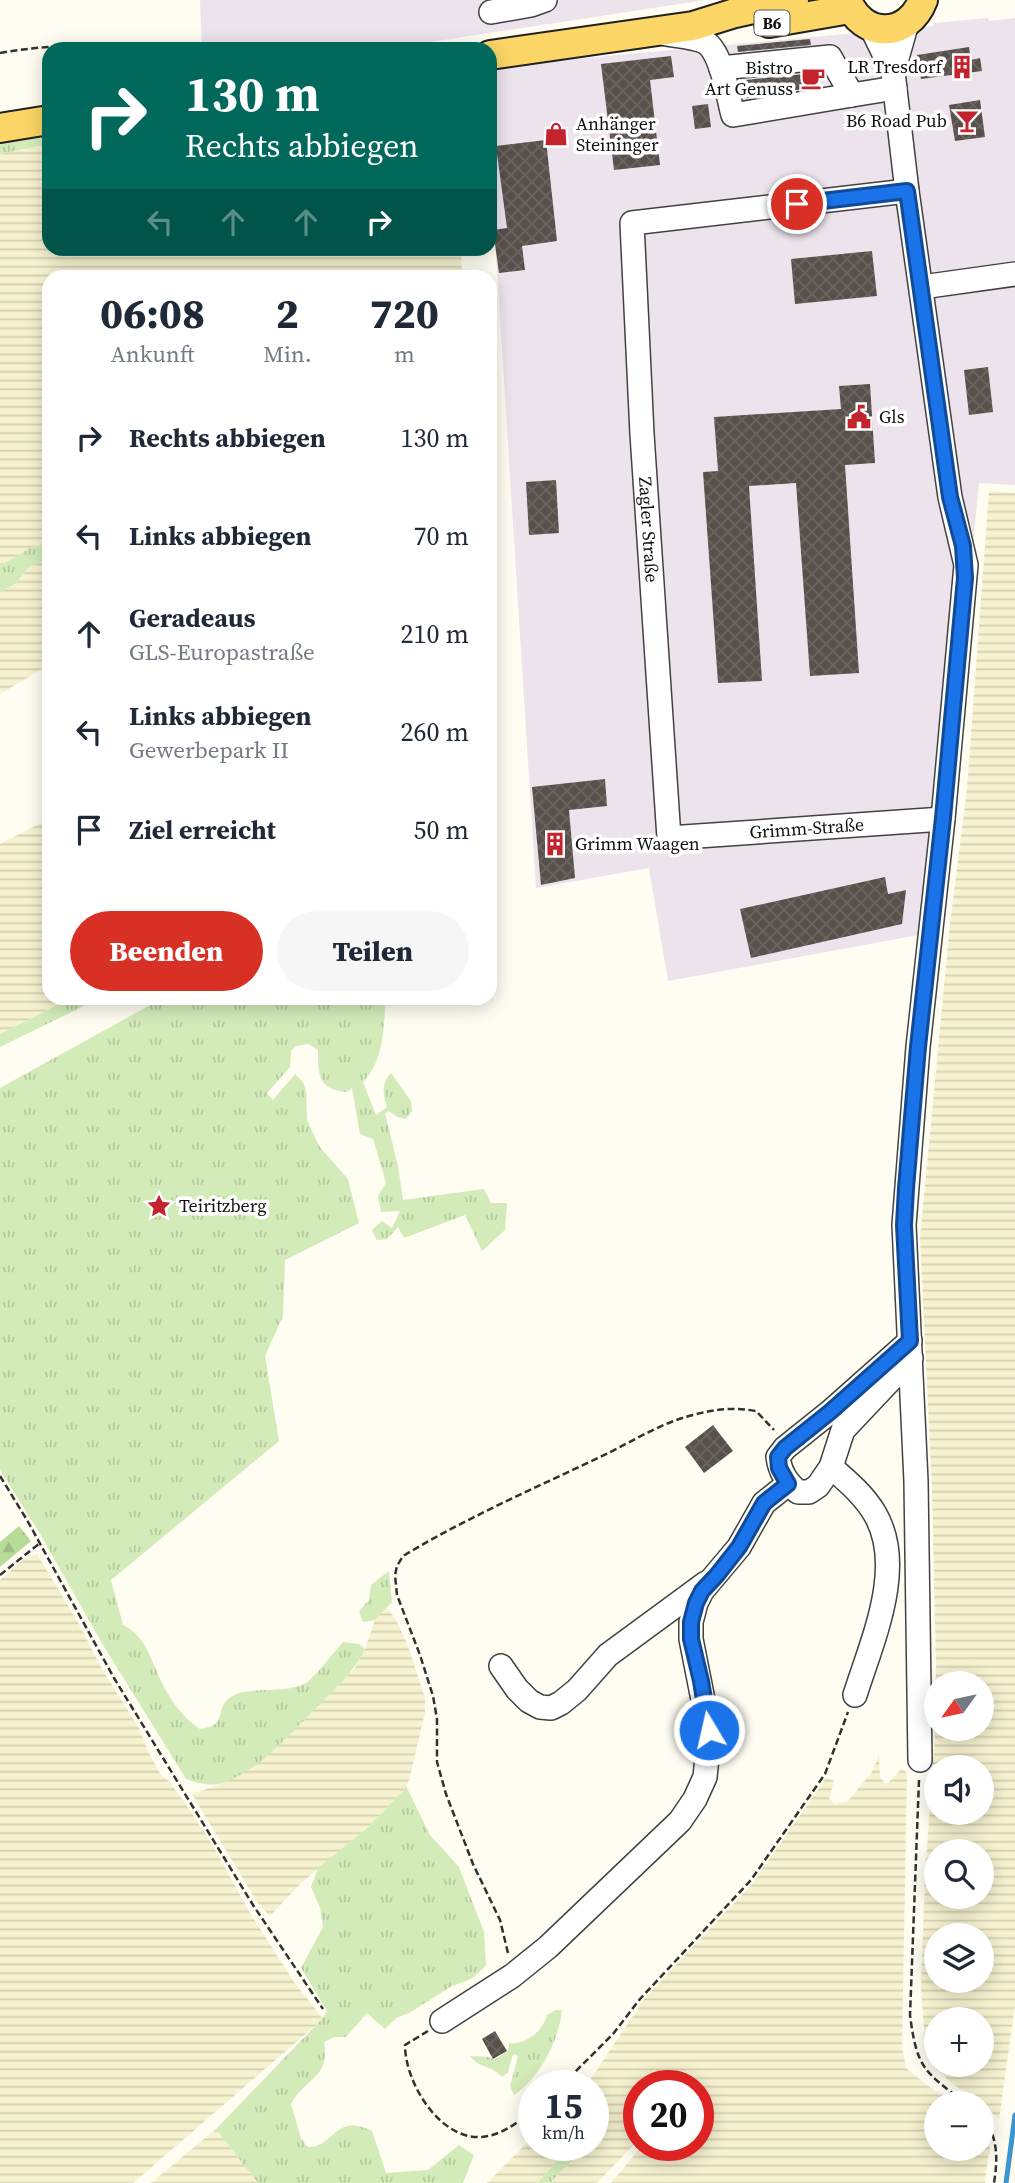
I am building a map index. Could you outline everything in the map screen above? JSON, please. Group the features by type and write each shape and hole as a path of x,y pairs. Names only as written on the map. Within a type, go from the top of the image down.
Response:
{"main road":[{"name":"B6","path":"497,54 694,26 735,13 794,0"},
{"path":"906,23 914,17 924,0"},
{"name":"B6","path":"694,26 740,29 856,12 889,29 906,23"},
{"path":"0,128 42,121"}],"street":[{"path":"491,12 545,0"},
{"path":"856,12 894,80"},
{"path":"906,23 894,80 950,497 966,565 943,818 918,1047 904,1225 916,1481 920,1760"},
{"path":"656,32 704,42 721,68 733,115 852,95 894,80"},
{"path":"721,68 830,57 852,95"},
{"name":"Zagler Straße","path":"669,838 642,434 632,223 907,191"},
{"path":"922,287 1015,274"},
{"name":"Grimm-Straße","path":"669,838 943,818"},
{"path":"910,1350 843,1430 831,1467 818,1486 809,1492 798,1492 788,1484 779,1468 778,1457 785,1448 910,1350"},
{"path":"831,1467 857,1489 875,1513 888,1551 881,1608 855,1695"},
{"path":"442,2021 512,1976 548,1947 680,1821 695,1799 705,1777 709,1730 691,1639 691,1622 696,1603 702,1591 739,1547 764,1503 788,1484"},
{"path":"501,1665 529,1702 551,1708 578,1690 608,1656 717,1575"}],"path":[{"path":"0,53 42,46"},
{"path":"512,1976 500,1920 473,1864 446,1794 437,1762 437,1726 433,1696 397,1595 397,1566 403,1556 479,1513 657,1428 690,1415 721,1408 756,1411 785,1448"},
{"path":"0,1476 114,1678 253,1905 323,2009"},
{"path":"0,1575 40,1543"},
{"path":"577,2070 612,2035 640,1999 751,1880 825,1774 855,1695"},
{"path":"920,1760 910,2015 918,2058 929,2074 951,2091"},
{"path":"442,2021 405,2045 405,2060 416,2088 430,2110 461,2133 478,2137 491,2136 518,2121"},
{"path":"994,2139 997,2161 994,2183"}],"shaded area":[{"path":"200,0 705,0 431,42 202,42"},
{"path":"1015,18 1015,485 979,483 935,932 668,981 649,868 536,888 496,256 497,66 932,26 935,23"},
{"path":"42,145 42,256 461,256 462,270 42,270 42,544 30,548 0,566 0,154"},
{"path":"989,491 1015,493 1015,2006 999,2119 994,2115 994,2091 963,2091 945,2077 994,2077 994,2007 924,2007 924,2028 921,1988 924,1904 924,1909 994,1909 994,1839 928,1839 929,1825 994,1825 994,1755 934,1755 935,1741 994,1741 994,1671 936,1671 932,1487 920,1238 950,924 967,789"},
{"path":"42,562 42,669 0,694 0,593 16,583 30,566"},
{"path":"42,823 42,1005 57,1005 0,1034 0,844"},
{"path":"37,1554 139,1728 161,1775 183,1800 294,1982 323,2019 133,2183 0,2183 0,1580 23,1560"},
{"path":"387,1607 408,1646 425,1698 425,1713 409,1780 403,1791 365,1830 301,1883 270,1916 257,1902 192,1794 221,1784 254,1766 280,1744 355,1668 375,1620"},
{"path":"879,1755 880,1777 886,1785 902,1768 907,1773 902,2047 906,2068 935,2091 924,2091 924,2161 987,2161 985,2183 611,2183 629,2161 714,2161 714,2070 623,2070 623,2156 597,2183 550,2183 571,2161 609,2161 609,2070 597,2070 645,1998 752,1884 826,1778 834,1781 829,1799 835,1804 848,1801 872,1772"},
{"path":"216,2129 258,2183 151,2183"},
{"path":"518,2152 518,2161 557,2161 537,2183 487,2183"}],"green space":[{"path":"42,134 42,145 0,154 0,139"},
{"path":"42,544 42,562 30,566 16,583 0,593 0,566 30,548"},
{"path":"57,1005 86,1005 0,1047 0,1034"},
{"path":"150,1005 385,1005 379,1053 363,1082 376,1115 387,1107 384,1089 391,1073 411,1101 412,1111 406,1119 389,1111 385,1113 403,1200 484,1189 491,1203 507,1203 505,1230 482,1251 465,1215 404,1238 398,1227 387,1239 377,1240 372,1230 382,1221 392,1228 400,1211 381,1212 378,1196 386,1183 373,1139 360,1134 352,1088 347,1092 337,1091 325,1084 318,1066 318,1050 309,1044 296,1046 291,1051 290,1067 267,1093 273,1100 295,1074 303,1082 307,1120 319,1146 348,1179 359,1223 285,1260 283,1316 265,1356 279,1441 111,1580 123,1625 143,1642 173,1703 200,1729 215,1724 226,1702 239,1693 288,1689 306,1683 343,1642 359,1644 365,1649 343,1680 274,1750 250,1769 223,1783 214,1785 186,1779 0,1470 0,1088"},
{"path":"19,1526 31,1541 0,1567 0,1542"},
{"path":"389,1571 392,1602 375,1620 363,1622 359,1611 369,1600 371,1585"},
{"path":"406,1786 430,1835 459,1867 484,1932 486,1966 471,1979 452,1986 409,2013 396,2018 385,2029 367,2013 346,2037 334,2037 324,2042 325,2054 320,2070 291,2104 301,2138 307,2147 316,2146 342,2128 350,2126 372,2131 386,2173 428,2170 459,2145 474,2155 463,2183 258,2183 216,2129 327,2011 301,1968 323,1927 320,1908 311,1887 318,1868 365,1830"},
{"path":"562,2010 557,2034 539,2070 518,2070 518,2092 514,2095 510,2086 518,2056 513,2054 508,2072 502,2077 470,2056 490,2057 494,2060 508,2051 509,2043 522,2042 533,2036 547,2015"},
{"path":"557,2161 571,2161 550,2183 537,2183"}],"building":[{"path":"810,39 811,45 738,52 737,46"},
{"path":"969,47 971,60 980,58 982,71 921,79 917,55"},
{"path":"671,56 674,77 650,80 660,165 614,170 601,64"},
{"path":"814,73 816,87 747,98 745,80"},
{"name":"B6 Road Pub","path":"980,100 985,137 955,141 949,105"},
{"path":"708,104 711,127 695,129 692,106"},
{"path":"546,140 557,241 522,246 525,270 499,273 497,229 507,228 497,146"},
{"path":"872,251 877,296 795,304 791,259"},
{"path":"988,367 993,412 969,415 964,370"},
{"path":"870,384 875,463 845,465 859,673 810,676 796,483 749,486 762,681 718,683 703,472 718,471 714,417 841,409 839,386"},
{"path":"556,480 559,533 529,535 526,482"},
{"name":"Grimm Waagen","path":"605,779 607,806 569,810 575,878 541,885 532,787"},
{"path":"885,877 888,894 906,890 902,924 751,958 740,909"},
{"path":"713,1425 733,1451 704,1473 685,1447"},
{"path":"495,2031 507,2051 493,2059 482,2039"}],"waterway":[{"path":"1006,2183 1015,2115"}],"place":[{"name":"LR Tresdorf","path":"962,67"},
{"name":"Bistro Art Genuss","path":"813,78"},
{"name":"B6 Road Pub","path":"967,121"},
{"name":"Anhänger Steininger","path":"556,134"},
{"name":"Gls","path":"859,417"},
{"name":"Grimm Waagen","path":"555,844"},
{"name":"Teiritzberg","path":"159,1206"}],"route":[{"path":"709,1730 691,1639 691,1622 702,1591 739,1547 764,1503 788,1484 779,1468 778,1457 785,1448 910,1341 904,1225 906,1188 966,565 950,497 907,191 797,204"}]}
